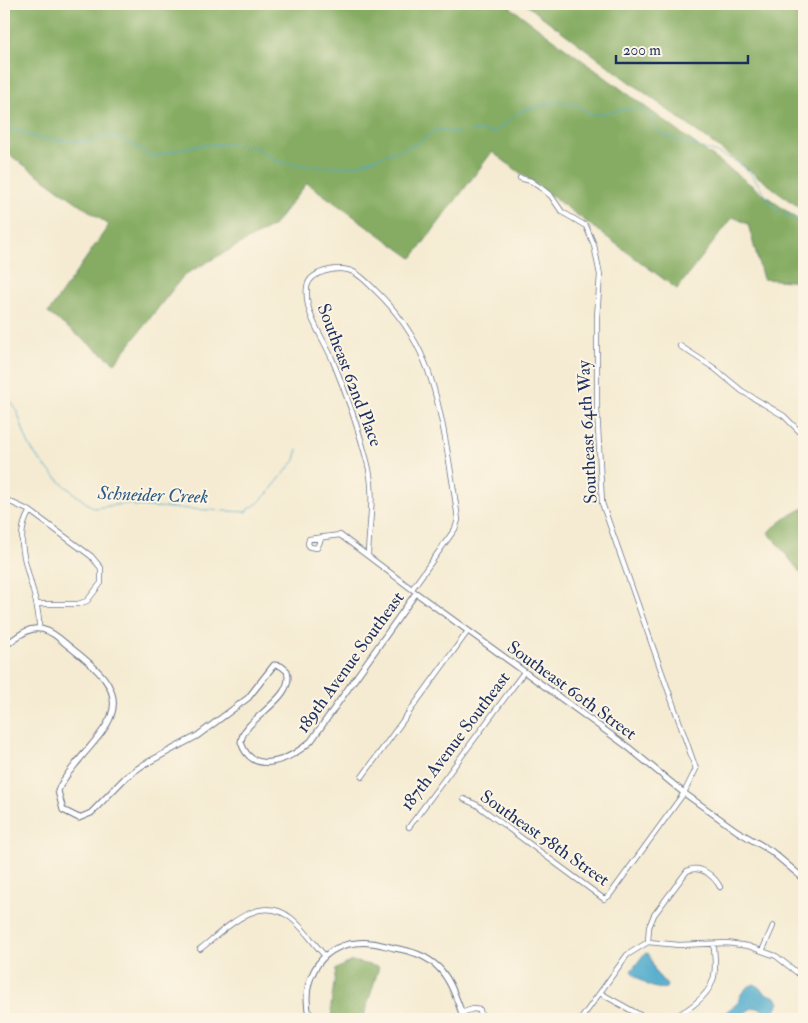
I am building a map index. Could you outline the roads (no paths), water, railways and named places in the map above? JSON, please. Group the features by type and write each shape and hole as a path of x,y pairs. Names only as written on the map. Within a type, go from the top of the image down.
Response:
{"street":[{"name":"Southeast 64th Way","path":"520,178 531,181 541,188 551,196 562,212 586,226 594,245 600,275 597,317 597,409 602,502 696,764 695,775 684,793 609,896"},
{"name":"189th Avenue Southeast","path":"39,629 49,631 92,666 110,688 114,701 111,717 59,787 59,800 66,812 76,818 88,816 126,777 143,765 197,736 248,698 274,665 285,668 289,679 269,709 242,734 242,746 250,756 262,761 277,762 291,757 304,748 414,591 455,529 458,520 440,408 432,375 415,342 392,308 350,269 340,268 319,273 309,282 307,294"},
{"name":"Southeast 62nd Place","path":"307,294 310,314 332,359 367,462 372,506 368,555"},
{"path":"680,346 714,368 742,391 784,416 804,436"},
{"path":"4,499 30,511 91,556 101,568 101,583 87,601 78,604 38,604"},
{"path":"4,647 21,633 39,629 38,604 21,542 22,523 30,511"},
{"name":"Southeast 60th Street","path":"321,539 340,535 628,747 684,793 737,831 771,851 803,876"},
{"path":"362,778 468,631"},
{"name":"187th Avenue Southeast","path":"409,827 524,672"},
{"name":"Southeast 58th Street","path":"464,798 477,805 595,894 604,899 609,896"},
{"path":"648,942 650,921 687,871 696,868 714,879 720,887"},
{"path":"200,949 247,913 267,908 289,916 325,956"},
{"path":"763,949 773,926"},
{"path":"581,1019 632,950 648,942 679,945 734,943 763,949 780,958 804,976"},
{"path":"310,1019 306,1004 307,989 314,969 325,956 341,947 358,943 369,943 416,953 433,963 444,974 454,991 462,1017 473,1009 480,1010 480,1017 477,1019"},
{"path":"668,1019 678,1016 691,1007 711,985 715,969 714,944"},
{"path":"600,993 634,1014 647,1019"}],"water":[{"path":"648,953 656,973 667,985 666,988 656,988 646,984 631,971 644,954"},
{"path":"755,984 765,993 776,997 779,1003 770,1019 766,1019 762,1009 752,1008 740,1019 722,1019 727,1011 738,1003 744,991"}],"waterway":[{"path":"470,131 495,132 520,111 559,101 579,106 592,115 642,108 649,112 656,128 662,134 718,153 738,163 754,178 775,208 782,214 804,220"},
{"path":"4,126 40,139 92,142 111,135 137,147 151,157 191,146 229,144 258,148 277,162 319,167 354,166 416,144 437,129 459,134"},
{"name":"Schneider Creek","path":"4,394 15,407 26,439 40,461 65,485 94,508 130,503 135,506 245,512 268,493 295,460 298,449"}]}
